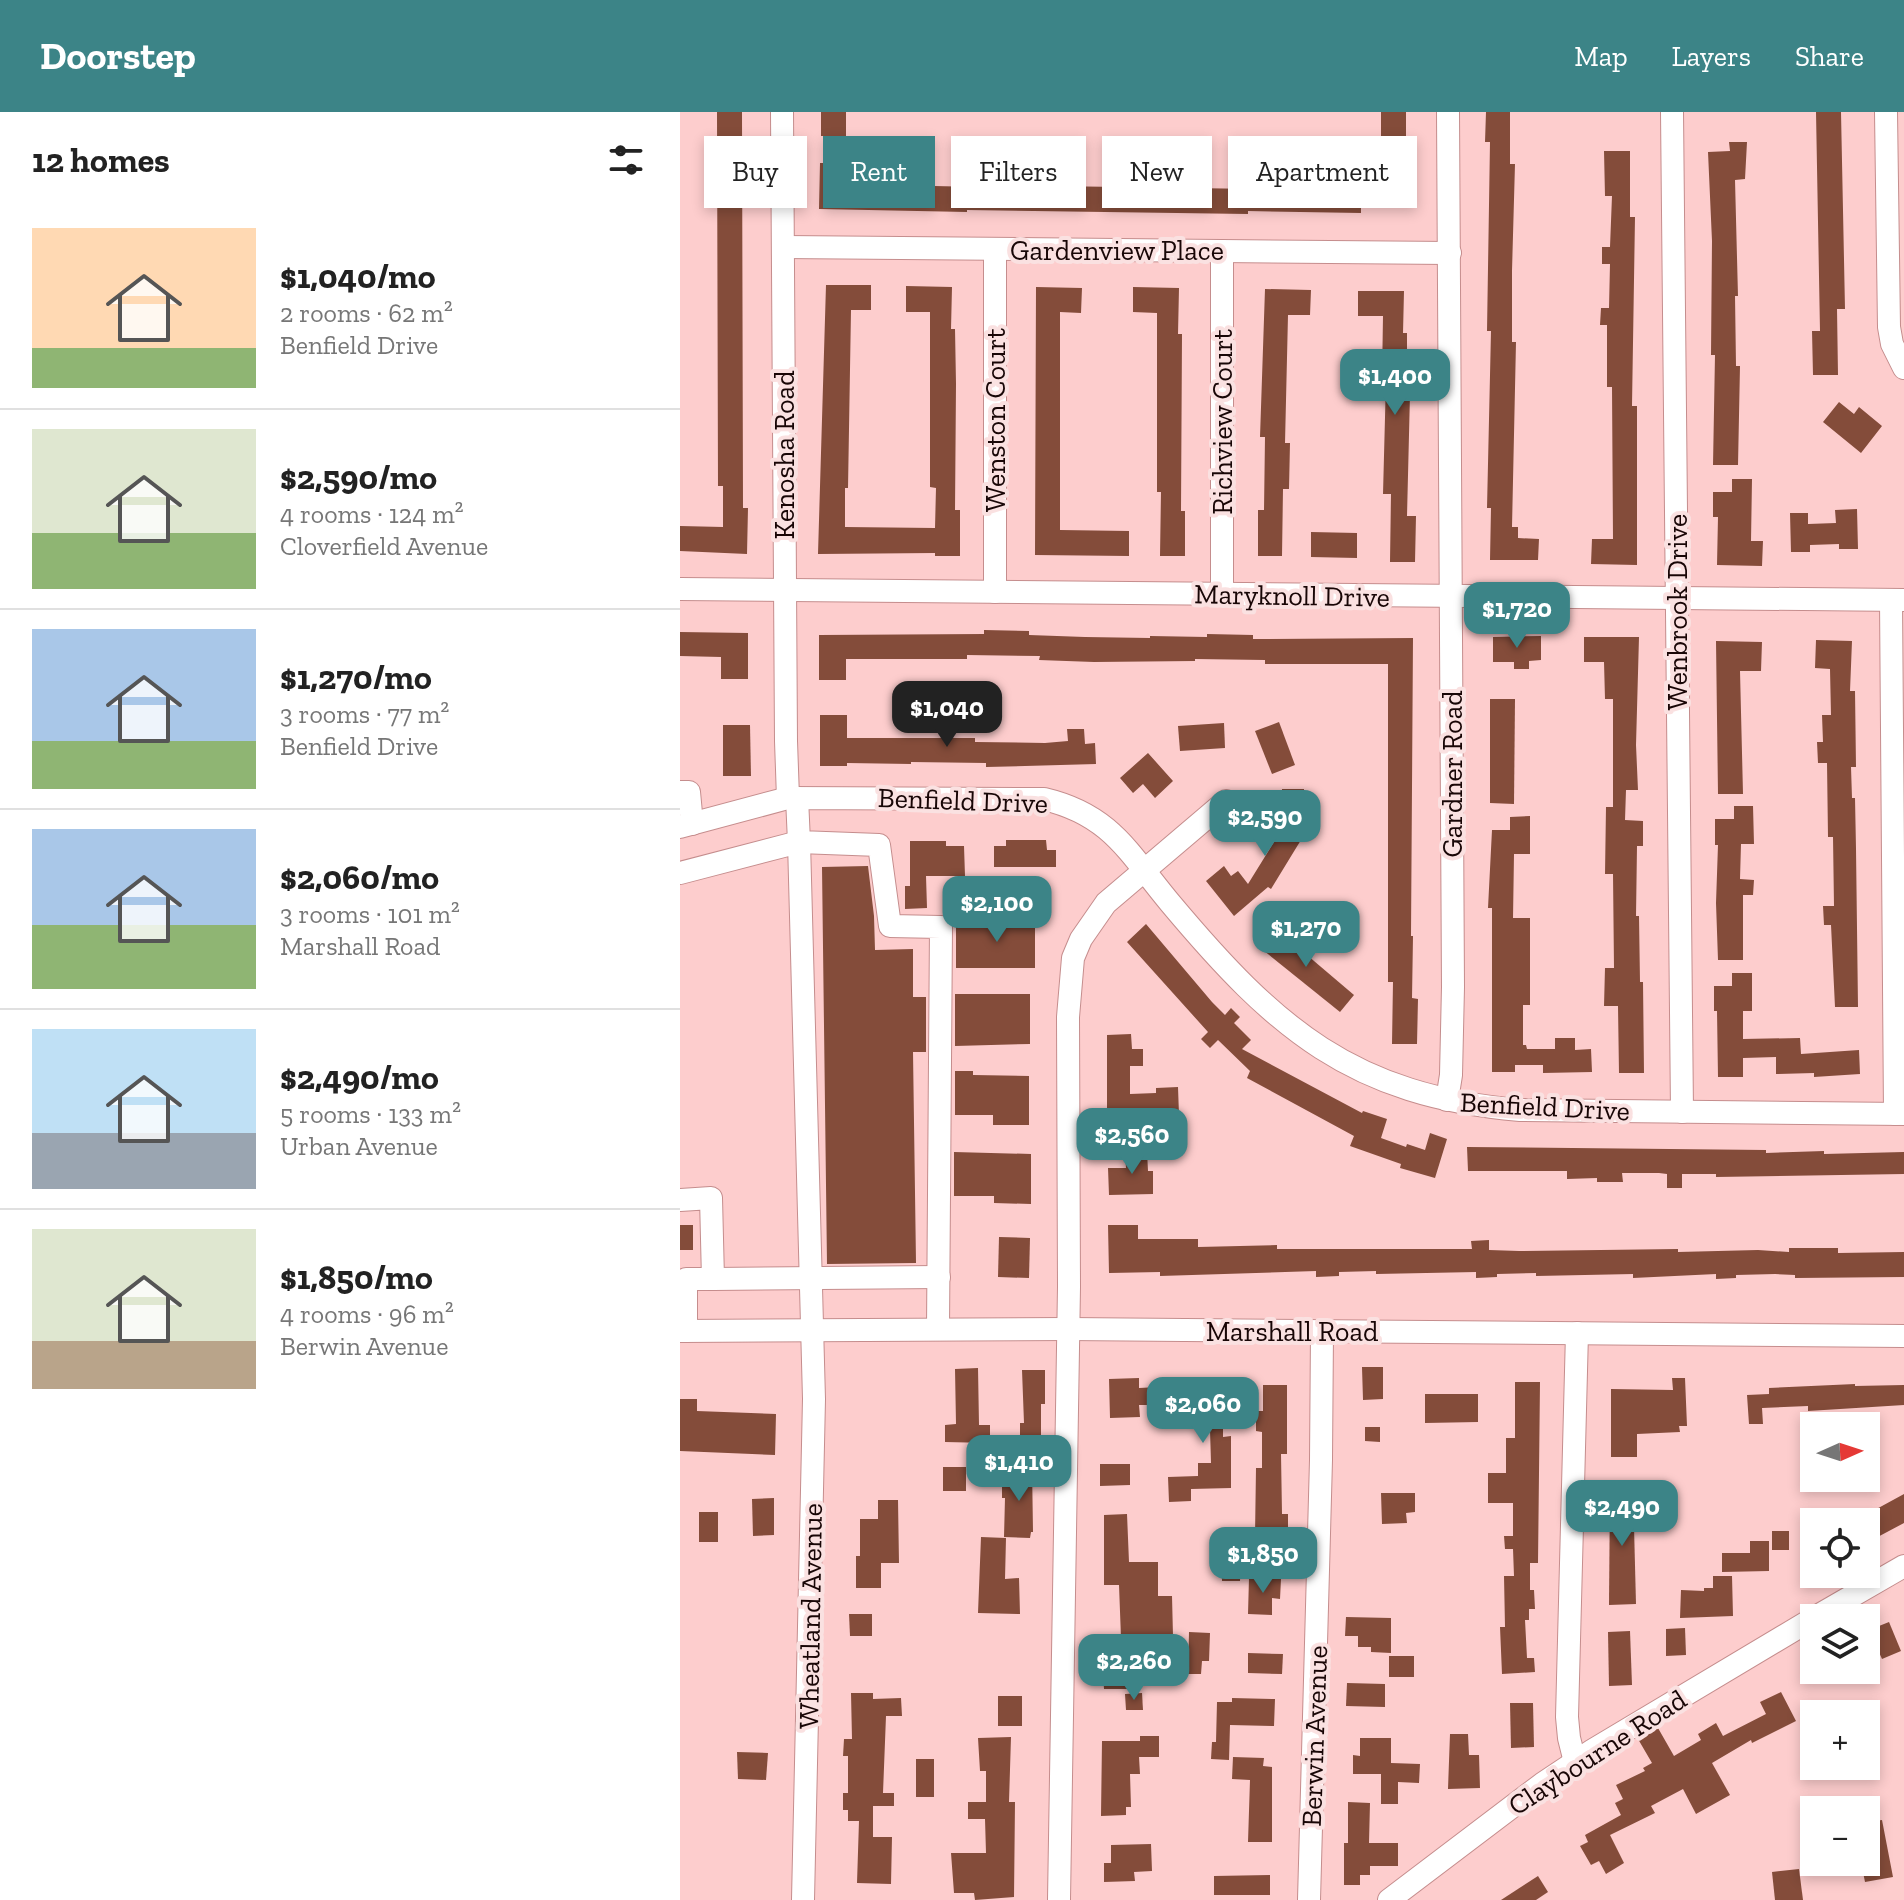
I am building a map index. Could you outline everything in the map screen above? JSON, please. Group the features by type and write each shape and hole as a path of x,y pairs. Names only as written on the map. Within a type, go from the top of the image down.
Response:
{"street":[{"name":"Kenosha Road","path":"782,112 785,591 793,798 799,842 810,1277"},
{"name":"Gardner Road","path":"1447,1100 1451,1075 1453,987 1448,112"},
{"name":"Wenbrook Drive","path":"1672,112 1682,1112"},
{"path":"1886,112 1889,327 1892,344 1904,368"},
{"name":"Gardenview Place","path":"784,247 1450,253"},
{"name":"Wenston Court","path":"995,249 995,592"},
{"name":"Richview Court","path":"1222,251 1222,594"},
{"name":"Maryknoll Drive","path":"680,589 1897,600"},
{"path":"1897,600 1900,1114"},
{"path":"680,792 689,792 686,825"},
{"name":"Benfield Drive","path":"686,825 793,798 1044,799 1087,813 1105,825 1236,979 1283,1023 1354,1068 1414,1092 1520,1110 1900,1114"},
{"path":"1059,1900 1068,1329 1068,1017 1073,958 1092,920 1106,903 1226,801"},
{"path":"680,873 799,842 879,845 890,926 941,927 938,1329"},
{"path":"680,1200 711,1198 713,1279"},
{"name":"Wheatland Avenue","path":"803,1900 813,1463 810,1277"},
{"path":"683,1331 686,1279 939,1277"},
{"name":"Marshall Road","path":"683,1331 1068,1329 1904,1336"},
{"name":"Berwin Avenue","path":"1309,1900 1322,1332"},
{"path":"1575,1762 1567,1717 1577,1333"},
{"name":"Claybourne Road","path":"1838,1604 1904,1566"},
{"name":"Claybourne Road","path":"1389,1900 1575,1762 1800,1626"}],"building":[{"path":"717,112 742,112 742,136 717,136"},
{"path":"821,112 846,112 846,136 821,136"},
{"path":"1381,112 1406,112 1406,136 1381,136"},
{"path":"1486,112 1510,112 1510,164 1515,164 1512,342 1516,342 1512,527 1518,527 1518,538 1539,539 1538,560 1490,560 1491,508 1487,508 1491,331 1487,331 1490,142 1485,142"},
{"path":"1816,112 1841,112 1845,309 1837,309 1838,375 1813,375 1812,331 1820,331"},
{"path":"1729,142 1747,142 1745,179 1735,180 1736,366 1740,366 1738,465 1713,465 1715,355 1711,355 1712,241 1708,152 1730,151"},
{"path":"1604,151 1630,151 1630,217 1635,217 1632,406 1637,406 1637,565 1591,564 1592,539 1613,539 1612,387 1607,387 1607,325 1600,325 1601,308 1609,308 1610,264 1602,264 1602,247 1610,247 1612,196 1605,196"},
{"path":"820,163 823,163 823,208 935,208 935,186 951,186 951,208 1086,208 1086,187 1102,187 1102,208 1212,208 1212,188 1228,189 1228,208 1361,208 1361,213 967,212 819,209"},
{"path":"717,208 742,208 743,508 748,508 747,554 680,551 680,526 723,527 723,486 718,486"},
{"path":"826,285 871,285 871,310 851,310 845,527 935,528 936,488 930,487 930,312 906,312 906,286 952,287 951,329 955,329 956,384 955,510 960,510 960,556 935,556 935,553 818,554"},
{"path":"1036,287 1082,288 1081,313 1060,312 1060,530 1129,531 1129,556 1035,555"},
{"path":"1133,287 1179,288 1178,334 1182,334 1181,511 1185,511 1185,556 1160,556 1157,313 1133,312"},
{"path":"1265,289 1311,290 1310,315 1288,315 1285,443 1290,443 1289,489 1283,489 1282,556 1258,556 1258,510 1264,510 1265,437 1260,437"},
{"path":"1358,291 1404,291 1403,333 1407,333 1407,394 1410,394 1407,516 1416,516 1415,562 1390,562 1391,494 1383,494 1386,379 1382,378 1383,316 1358,316"},
{"path":"1839,402 1854,414 1859,407 1882,426 1861,453 1823,422"},
{"path":"1732,479 1752,479 1751,541 1763,541 1762,566 1717,565 1718,517 1713,517 1713,492 1732,492"},
{"path":"1857,509 1858,549 1839,549 1839,544 1810,545 1810,552 1791,552 1790,513 1808,513 1808,524 1836,523 1835,510"},
{"path":"1311,532 1357,533 1357,558 1311,557"},
{"path":"984,630 1085,637 1207,637 1207,634 1253,635 1253,639 1413,638 1411,936 1412,998 1418,999 1417,1044 1392,1044 1393,982 1388,982 1388,664 1265,664 1265,660 1195,659 1094,662 1039,660 1040,656 967,655 967,659 846,659 846,680 819,680 819,635 984,634"},
{"path":"680,632 748,633 748,679 721,679 721,657 680,656"},
{"path":"1541,636 1541,660 1529,661 1529,669 1514,669 1514,662 1493,662 1493,637"},
{"path":"1584,637 1639,637 1638,790 1626,790 1625,820 1643,821 1643,846 1637,846 1636,916 1639,916 1640,982 1643,982 1644,1073 1619,1073 1618,1006 1604,1006 1605,968 1614,968 1613,874 1605,874 1606,807 1613,807 1613,699 1605,699 1604,662 1584,662"},
{"path":"1816,640 1852,641 1850,691 1855,691 1856,767 1851,767 1852,798 1855,798 1858,1007 1835,1007 1831,925 1824,925 1823,906 1834,906 1833,837 1828,837 1827,763 1818,763 1817,742 1823,742 1822,715 1831,715 1830,669 1815,668"},
{"path":"1716,641 1762,642 1761,671 1740,671 1743,794 1718,794"},
{"path":"1490,699 1515,699 1514,804 1490,803"},
{"path":"820,715 847,715 847,738 975,738 975,742 1045,743 1068,741 1067,729 1084,729 1085,744 1095,743 1096,764 986,767 986,763 911,762 820,766"},
{"path":"1279,722 1295,765 1272,774 1255,731"},
{"path":"1224,723 1225,748 1180,751 1178,726"},
{"path":"723,725 750,725 751,776 723,776"},
{"path":"1148,753 1173,781 1155,798 1143,784 1133,793 1120,778"},
{"path":"1282,789 1304,789 1304,835 1271,889 1268,887 1234,916 1206,881 1224,866 1231,876 1238,871 1248,884 1282,829"},
{"path":"1734,806 1753,806 1754,844 1741,844 1740,879 1754,880 1753,895 1743,895 1743,960 1718,960 1718,845 1715,845 1715,819 1734,819"},
{"path":"1530,816 1530,854 1514,854 1513,918 1530,918 1530,1005 1523,1005 1523,1045 1527,1049 1555,1049 1555,1038 1575,1038 1575,1050 1591,1049 1592,1072 1543,1073 1543,1065 1515,1065 1515,1072 1492,1072 1492,908 1488,908 1492,830 1510,830 1510,817"},
{"path":"1006,840 1046,840 1047,850 1056,850 1056,867 994,867 994,846 1006,846"},
{"path":"910,841 946,841 946,846 964,846 965,876 926,876 927,908 905,909 905,886 910,886"},
{"path":"868,866 875,950 913,949 913,997 926,997 926,1052 913,1052 916,1263 827,1264 822,867"},
{"path":"998,918 1035,918 1035,968 956,968 956,924 998,924"},
{"path":"1146,924 1225,1015 1231,1008 1240,1017 1234,1023 1251,1040 1242,1049 1362,1113 1387,1119 1381,1138 1425,1150 1430,1133 1447,1139 1435,1178 1400,1168 1401,1164 1350,1146 1354,1136 1247,1078 1250,1071 1218,1040 1210,1048 1201,1039 1208,1032 1127,942"},
{"path":"1274,927 1354,995 1340,1012 1258,946"},
{"path":"1732,973 1752,973 1752,1011 1743,1011 1743,1039 1800,1038 1801,1054 1859,1050 1860,1074 1814,1077 1814,1073 1776,1074 1776,1057 1743,1058 1743,1077 1718,1077 1714,986 1732,986"},
{"path":"955,994 1030,994 1030,1044 955,1046"},
{"path":"1131,1034 1132,1049 1143,1049 1143,1066 1130,1066 1130,1094 1156,1093 1156,1088 1178,1087 1179,1115 1139,1116 1140,1122 1131,1122 1131,1138 1107,1139 1107,1035"},
{"path":"955,1071 973,1071 973,1075 1029,1076 1029,1125 993,1125 993,1115 955,1115"},
{"path":"1467,1147 1766,1150 1766,1153 1824,1151 1824,1154 1904,1152 1904,1174 1716,1177 1716,1174 1682,1174 1682,1188 1667,1188 1667,1174 1659,1173 1622,1173 1623,1182 1597,1182 1597,1178 1567,1179 1567,1171 1468,1171"},
{"path":"1125,1151 1147,1151 1148,1171 1153,1171 1153,1194 1109,1195 1108,1168 1126,1168"},
{"path":"954,1152 1031,1154 1031,1204 994,1203 994,1196 954,1196"},
{"path":"680,1225 693,1225 693,1250 680,1250"},
{"path":"1108,1225 1138,1225 1138,1239 1198,1239 1198,1247 1277,1245 1277,1249 1472,1249 1471,1241 1489,1240 1489,1250 1519,1251 1678,1249 1678,1252 1789,1252 1789,1248 1838,1248 1838,1253 1904,1252 1904,1277 1795,1278 1795,1275 1775,1274 1716,1279 1716,1274 1633,1278 1633,1274 1536,1276 1536,1273 1476,1278 1476,1272 1376,1274 1376,1271 1339,1272 1339,1276 1316,1277 1316,1271 1160,1276 1160,1272 1109,1273"},
{"path":"999,1237 1030,1238 1029,1278 998,1277"},
{"path":"1362,1367 1383,1367 1383,1399 1363,1400"},
{"path":"978,1368 979,1425 990,1425 990,1443 945,1442 945,1425 956,1424 955,1369"},
{"path":"1022,1370 1045,1370 1041,1449 1020,1450 1020,1423 1024,1423"},
{"path":"1139,1378 1139,1388 1159,1387 1159,1405 1139,1405 1140,1417 1110,1418 1109,1379"},
{"path":"1672,1378 1685,1378 1687,1426 1679,1426 1680,1432 1637,1434 1637,1457 1611,1457 1611,1389 1673,1390"},
{"path":"1515,1382 1540,1382 1538,1563 1530,1563 1530,1590 1534,1590 1535,1609 1529,1609 1529,1620 1525,1620 1527,1658 1534,1658 1535,1672 1502,1674 1500,1627 1505,1627 1504,1576 1514,1576 1513,1549 1505,1549 1504,1536 1513,1536 1513,1503 1488,1503 1488,1473 1506,1473 1506,1438 1515,1438"},
{"path":"1263,1385 1287,1385 1287,1454 1281,1454 1282,1514 1288,1514 1288,1535 1255,1536 1256,1468 1262,1468 1262,1432 1256,1431 1256,1411 1263,1411"},
{"path":"1904,1385 1904,1405 1808,1411 1808,1406 1762,1408 1763,1424 1749,1424 1747,1395 1769,1394 1769,1388"},
{"path":"1223,1393 1223,1437 1231,1436 1231,1488 1191,1489 1191,1501 1169,1502 1168,1477 1198,1476 1198,1463 1211,1463 1210,1429 1193,1429 1193,1418 1172,1418 1171,1394"},
{"path":"1425,1394 1478,1394 1478,1422 1425,1423"},
{"path":"680,1399 697,1399 697,1411 776,1414 775,1455 680,1451"},
{"path":"1365,1427 1380,1427 1380,1442 1365,1441"},
{"path":"1100,1464 1130,1464 1130,1485 1100,1486"},
{"path":"1032,1466 1033,1532 1030,1538 1004,1537 1002,1481 1009,1481 1008,1467"},
{"path":"943,1467 966,1467 966,1491 943,1491"},
{"path":"1610,1488 1633,1488 1636,1604 1609,1605"},
{"path":"1381,1493 1415,1493 1415,1512 1406,1513 1407,1523 1382,1524"},
{"path":"1904,1494 1904,1523 1880,1536 1878,1508"},
{"path":"774,1498 774,1535 753,1536 752,1499"},
{"path":"878,1500 898,1500 899,1563 881,1563 881,1588 856,1588 860,1519 878,1519"},
{"path":"699,1512 718,1512 718,1542 699,1542"},
{"path":"1127,1514 1129,1562 1158,1562 1158,1596 1172,1596 1173,1636 1121,1638 1119,1585 1104,1585 1104,1515"},
{"path":"1772,1531 1789,1531 1789,1550 1772,1550"},
{"path":"981,1537 1006,1538 1005,1579 1019,1578 1020,1614 978,1613"},
{"path":"1242,1537 1240,1581 1222,1581 1221,1538"},
{"path":"1750,1541 1769,1541 1769,1571 1722,1572 1722,1553 1750,1553"},
{"path":"1713,1576 1732,1576 1733,1616 1680,1618 1681,1590 1704,1591 1704,1588 1713,1588"},
{"path":"1249,1578 1281,1579 1280,1599 1272,1598 1272,1615 1248,1614"},
{"path":"849,1614 872,1614 872,1636 850,1636"},
{"path":"1346,1617 1391,1618 1391,1653 1371,1652 1371,1647 1358,1647 1358,1636 1345,1636"},
{"path":"1889,1622 1901,1651 1882,1659 1880,1655 1880,1626"},
{"path":"1685,1628 1686,1655 1666,1656 1666,1629"},
{"path":"1630,1631 1632,1685 1609,1686 1608,1632"},
{"path":"1189,1632 1210,1633 1209,1661 1202,1661 1201,1674 1188,1674"},
{"path":"1248,1653 1283,1654 1282,1674 1248,1673"},
{"path":"1389,1656 1414,1656 1414,1677 1389,1677"},
{"path":"1102,1657 1126,1657 1127,1689 1104,1689"},
{"path":"1347,1683 1385,1684 1385,1707 1346,1706"},
{"path":"1781,1692 1796,1721 1752,1743 1751,1740 1712,1763 1730,1795 1696,1814 1683,1789 1651,1806 1655,1813 1610,1835 1624,1863 1606,1874 1599,1861 1591,1865 1580,1846 1588,1842 1585,1835 1621,1815 1615,1803 1623,1799 1616,1785 1645,1771 1643,1768 1652,1763 1638,1739 1658,1728 1674,1756 1701,1740 1698,1734 1716,1723 1723,1736 1766,1714 1760,1702"},
{"path":"851,1693 873,1693 873,1699 901,1698 902,1716 886,1716 883,1793 894,1793 894,1806 873,1806 873,1837 892,1837 891,1884 857,1883 859,1821 848,1821 848,1810 843,1810 843,1793 848,1793 848,1756 843,1756 844,1739 852,1739"},
{"path":"1142,1693 1143,1710 1126,1710 1125,1694"},
{"path":"998,1696 1022,1696 1022,1726 998,1726"},
{"path":"1232,1698 1275,1699 1274,1726 1230,1725 1229,1760 1211,1759 1212,1742 1216,1742 1217,1702 1232,1702"},
{"path":"1510,1703 1533,1703 1534,1747 1511,1748"},
{"path":"1450,1734 1468,1734 1469,1755 1479,1755 1480,1788 1448,1789"},
{"path":"1140,1736 1159,1736 1159,1757 1139,1757 1140,1774 1130,1774 1131,1807 1126,1807 1126,1815 1101,1816 1102,1741 1140,1741"},
{"path":"1011,1737 1009,1802 1015,1802 1014,1897 975,1900 974,1893 954,1893 951,1853 986,1853 985,1819 968,1819 968,1802 986,1802 986,1771 980,1771 978,1738"},
{"path":"1360,1738 1391,1738 1391,1763 1420,1764 1419,1783 1398,1782 1398,1804 1381,1804 1381,1774 1353,1774 1353,1755 1360,1756"},
{"path":"737,1752 768,1753 766,1780 738,1779"},
{"path":"1233,1757 1264,1758 1263,1766 1272,1767 1272,1842 1248,1842 1250,1780 1232,1779"},
{"path":"916,1759 934,1759 934,1797 916,1797"},
{"path":"1348,1802 1370,1803 1369,1843 1398,1843 1398,1866 1370,1866 1370,1875 1360,1875 1360,1885 1344,1885"},
{"path":"1880,1820 1893,1877 1865,1882 1864,1876 1880,1876"},
{"path":"1151,1844 1152,1871 1134,1872 1135,1881 1104,1882 1104,1863 1111,1863 1111,1845"},
{"path":"1799,1869 1803,1900 1775,1900 1772,1872"},
{"path":"1270,1875 1270,1895 1214,1895 1214,1876"},
{"path":"1538,1876 1548,1892 1536,1900 1501,1900"}]}
